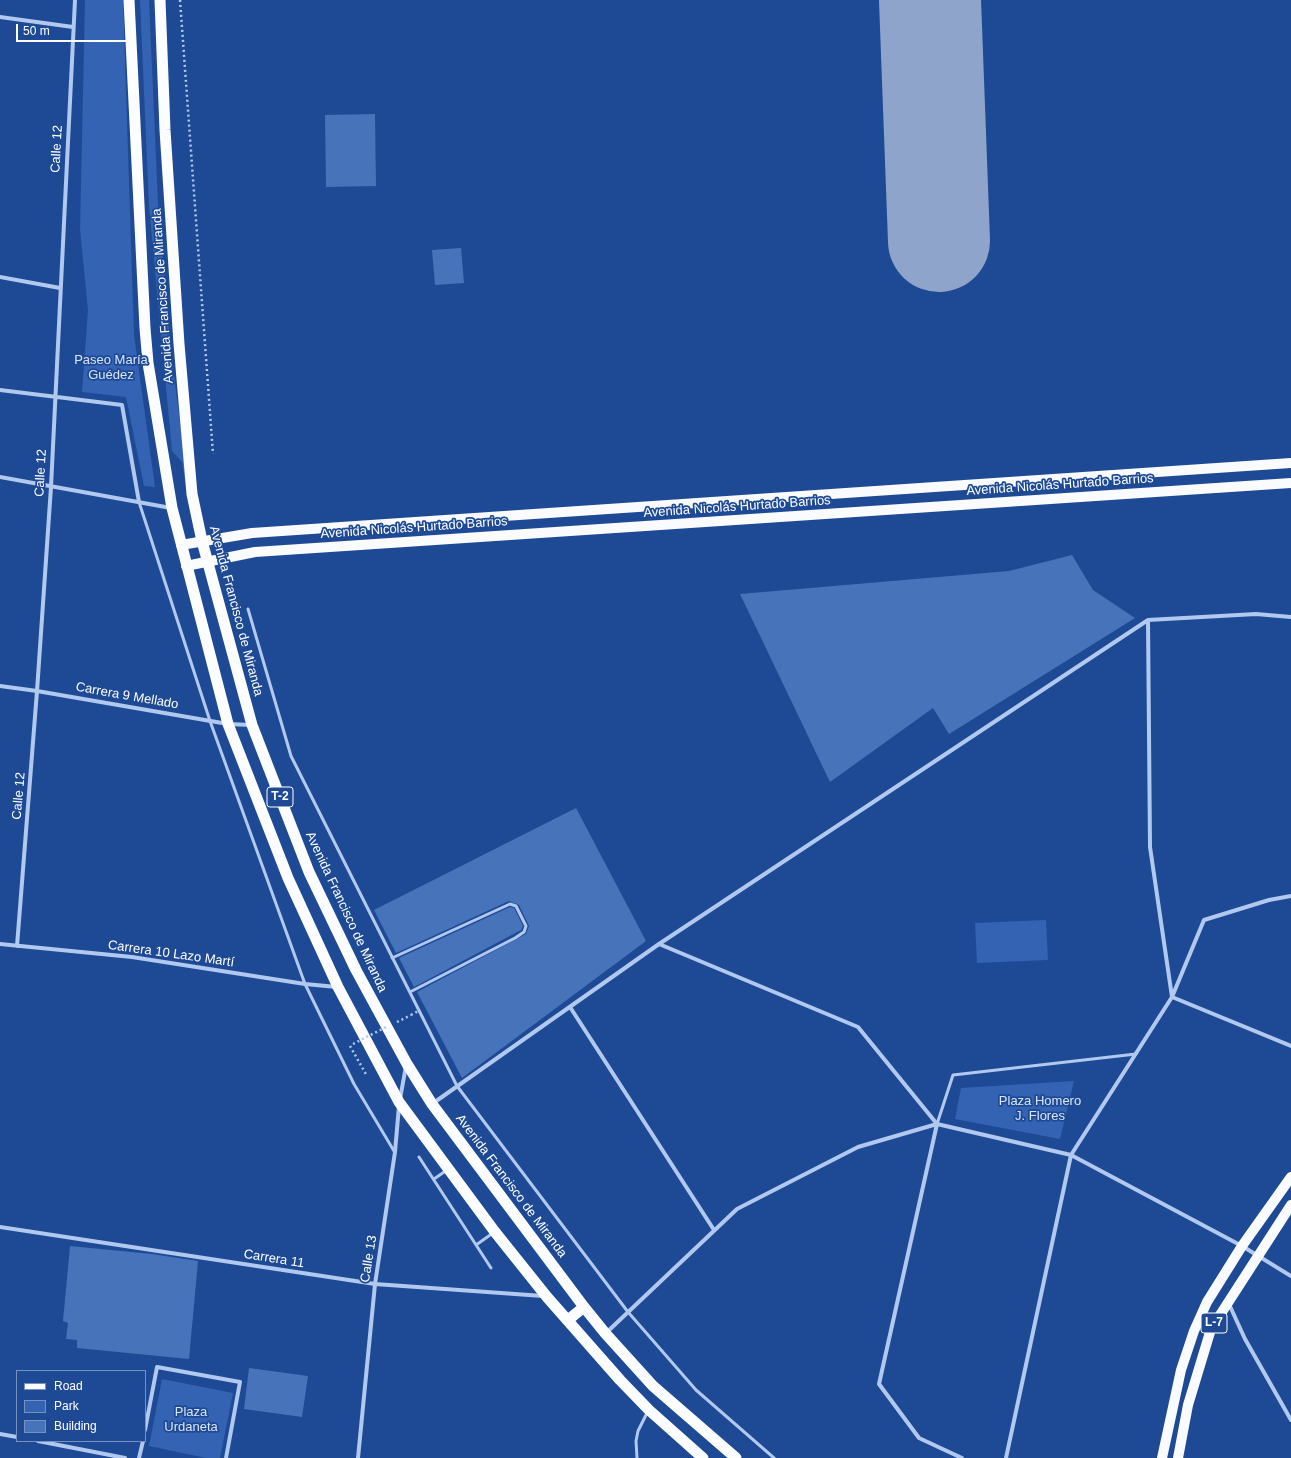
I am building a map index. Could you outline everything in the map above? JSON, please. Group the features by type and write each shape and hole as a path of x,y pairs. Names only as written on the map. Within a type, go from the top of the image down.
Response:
{"highway":[{"name":"Avenida Francisco de Miranda","path":"129,0 144,328 148,363 172,508 228,724 288,878 338,987 399,1102 494,1232 547,1296 620,1380 649,1410 703,1458"},
{"name":"Avenida Francisco de Miranda","path":"160,0 165,130 180,352 192,494 202,541 252,725 309,872 356,970 407,1064 432,1104 605,1333 654,1386 736,1458"},
{"path":"568,1320 584,1307"}],"main road":[{"name":"Avenida Nicolás Hurtado Barrios","path":"182,545 260,532 1291,462"},
{"name":"Avenida Nicolás Hurtado Barrios","path":"186,566 208,560 255,552 1291,483"},
{"name":"L-7","path":"1162,1458 1181,1370 1194,1330 1207,1302 1242,1246 1291,1177"},
{"name":"L-7","path":"1178,1458 1188,1405 1198,1367 1211,1329 1228,1300 1291,1205"}],"street":[{"name":"Calle 12","path":"17,946 51,487 75,0"},
{"path":"0,17 73,27"},
{"path":"0,277 60,288"},
{"path":"0,390 55,398 122,405 139,502"},
{"path":"0,477 172,508"},
{"path":"432,1104 659,944 1148,620 1256,614 1291,617"},
{"path":"1148,620 1150,847 1172,998"},
{"name":"Carrera 9 Mellado","path":"0,686 228,724 252,725"},
{"path":"1006,1458 1071,1155 1172,998 1204,920 1269,900 1291,896"},
{"name":"Carrera 10 Lazo Martí","path":"0,944 132,957 305,984 338,987"},
{"path":"659,944 858,1027 937,1124"},
{"path":"1172,998 1291,1046"},
{"path":"570,1007 714,1230"},
{"name":"Calle 13","path":"358,1458 375,1284 395,1152 399,1102 407,1064"},
{"path":"937,1124 879,1384 919,1438 962,1458"},
{"path":"605,1333 737,1209 858,1147 937,1124 1071,1155 1242,1246 1291,1276"},
{"name":"Carrera 11","path":"0,1227 375,1284 547,1296"},
{"path":"1228,1300 1245,1339 1291,1420"},
{"path":"146,1425 157,1367 240,1382 226,1458"},
{"path":"0,1434 16,1437"},
{"path":"43,1442 125,1458"},
{"path":"139,1458 143,1442"}],"lane":[{"path":"139,502 210,721 305,984 354,1084 395,1152"},
{"name":"Avenida Francisco de Miranda","path":"248,609 291,756 457,1086 628,1312 696,1390 774,1458"},
{"path":"392,958 510,904 516,906 526,926 524,932 410,992"},
{"path":"937,1124 953,1075 1136,1054"},
{"path":"419,1157 491,1268"},
{"path":"434,1180 448,1169"},
{"path":"476,1244 494,1232"},
{"path":"637,1458 636,1441 638,1431 649,1410"}],"path":[{"path":"180,0 213,454"},
{"path":"410,1015 420,1010"},
{"path":"367,1076 351,1045 388,1026"}],"green space":[{"name":"Paseo María Guédez","path":"85,0 123,0 134,335 155,487 144,486 126,397 82,392 88,310 80,229"},
{"path":"140,0 149,0 158,203 172,362 195,528 193,528 182,462 172,451 149,206"},
{"path":"1046,920 1048,960 977,963 975,923"},
{"name":"Plaza Homero J. Flores","path":"1074,1081 1060,1139 955,1119 961,1088"},
{"name":"Plaza Urdaneta","path":"162,1379 233,1393 220,1458 206,1458 149,1446"}],"building":[{"path":"375,114 376,186 326,187 325,115"},
{"path":"461,248 464,283 435,285 432,250"},
{"path":"1072,555 1093,590 1135,618 949,734 933,708 830,782 740,594 1009,571"},
{"path":"576,808 646,941 462,1078 417,992 526,934 529,926 519,905 509,901 396,953 374,910"},
{"path":"510,907 514,908 523,926 521,930 414,987 399,958"},
{"path":"70,1246 152,1254 198,1261 189,1359 77,1348 77,1340 66,1339 68,1323 63,1321"},
{"path":"249,1368 308,1376 302,1417 244,1409"}],"runway":[{"path":"930,0 939,241"}]}
